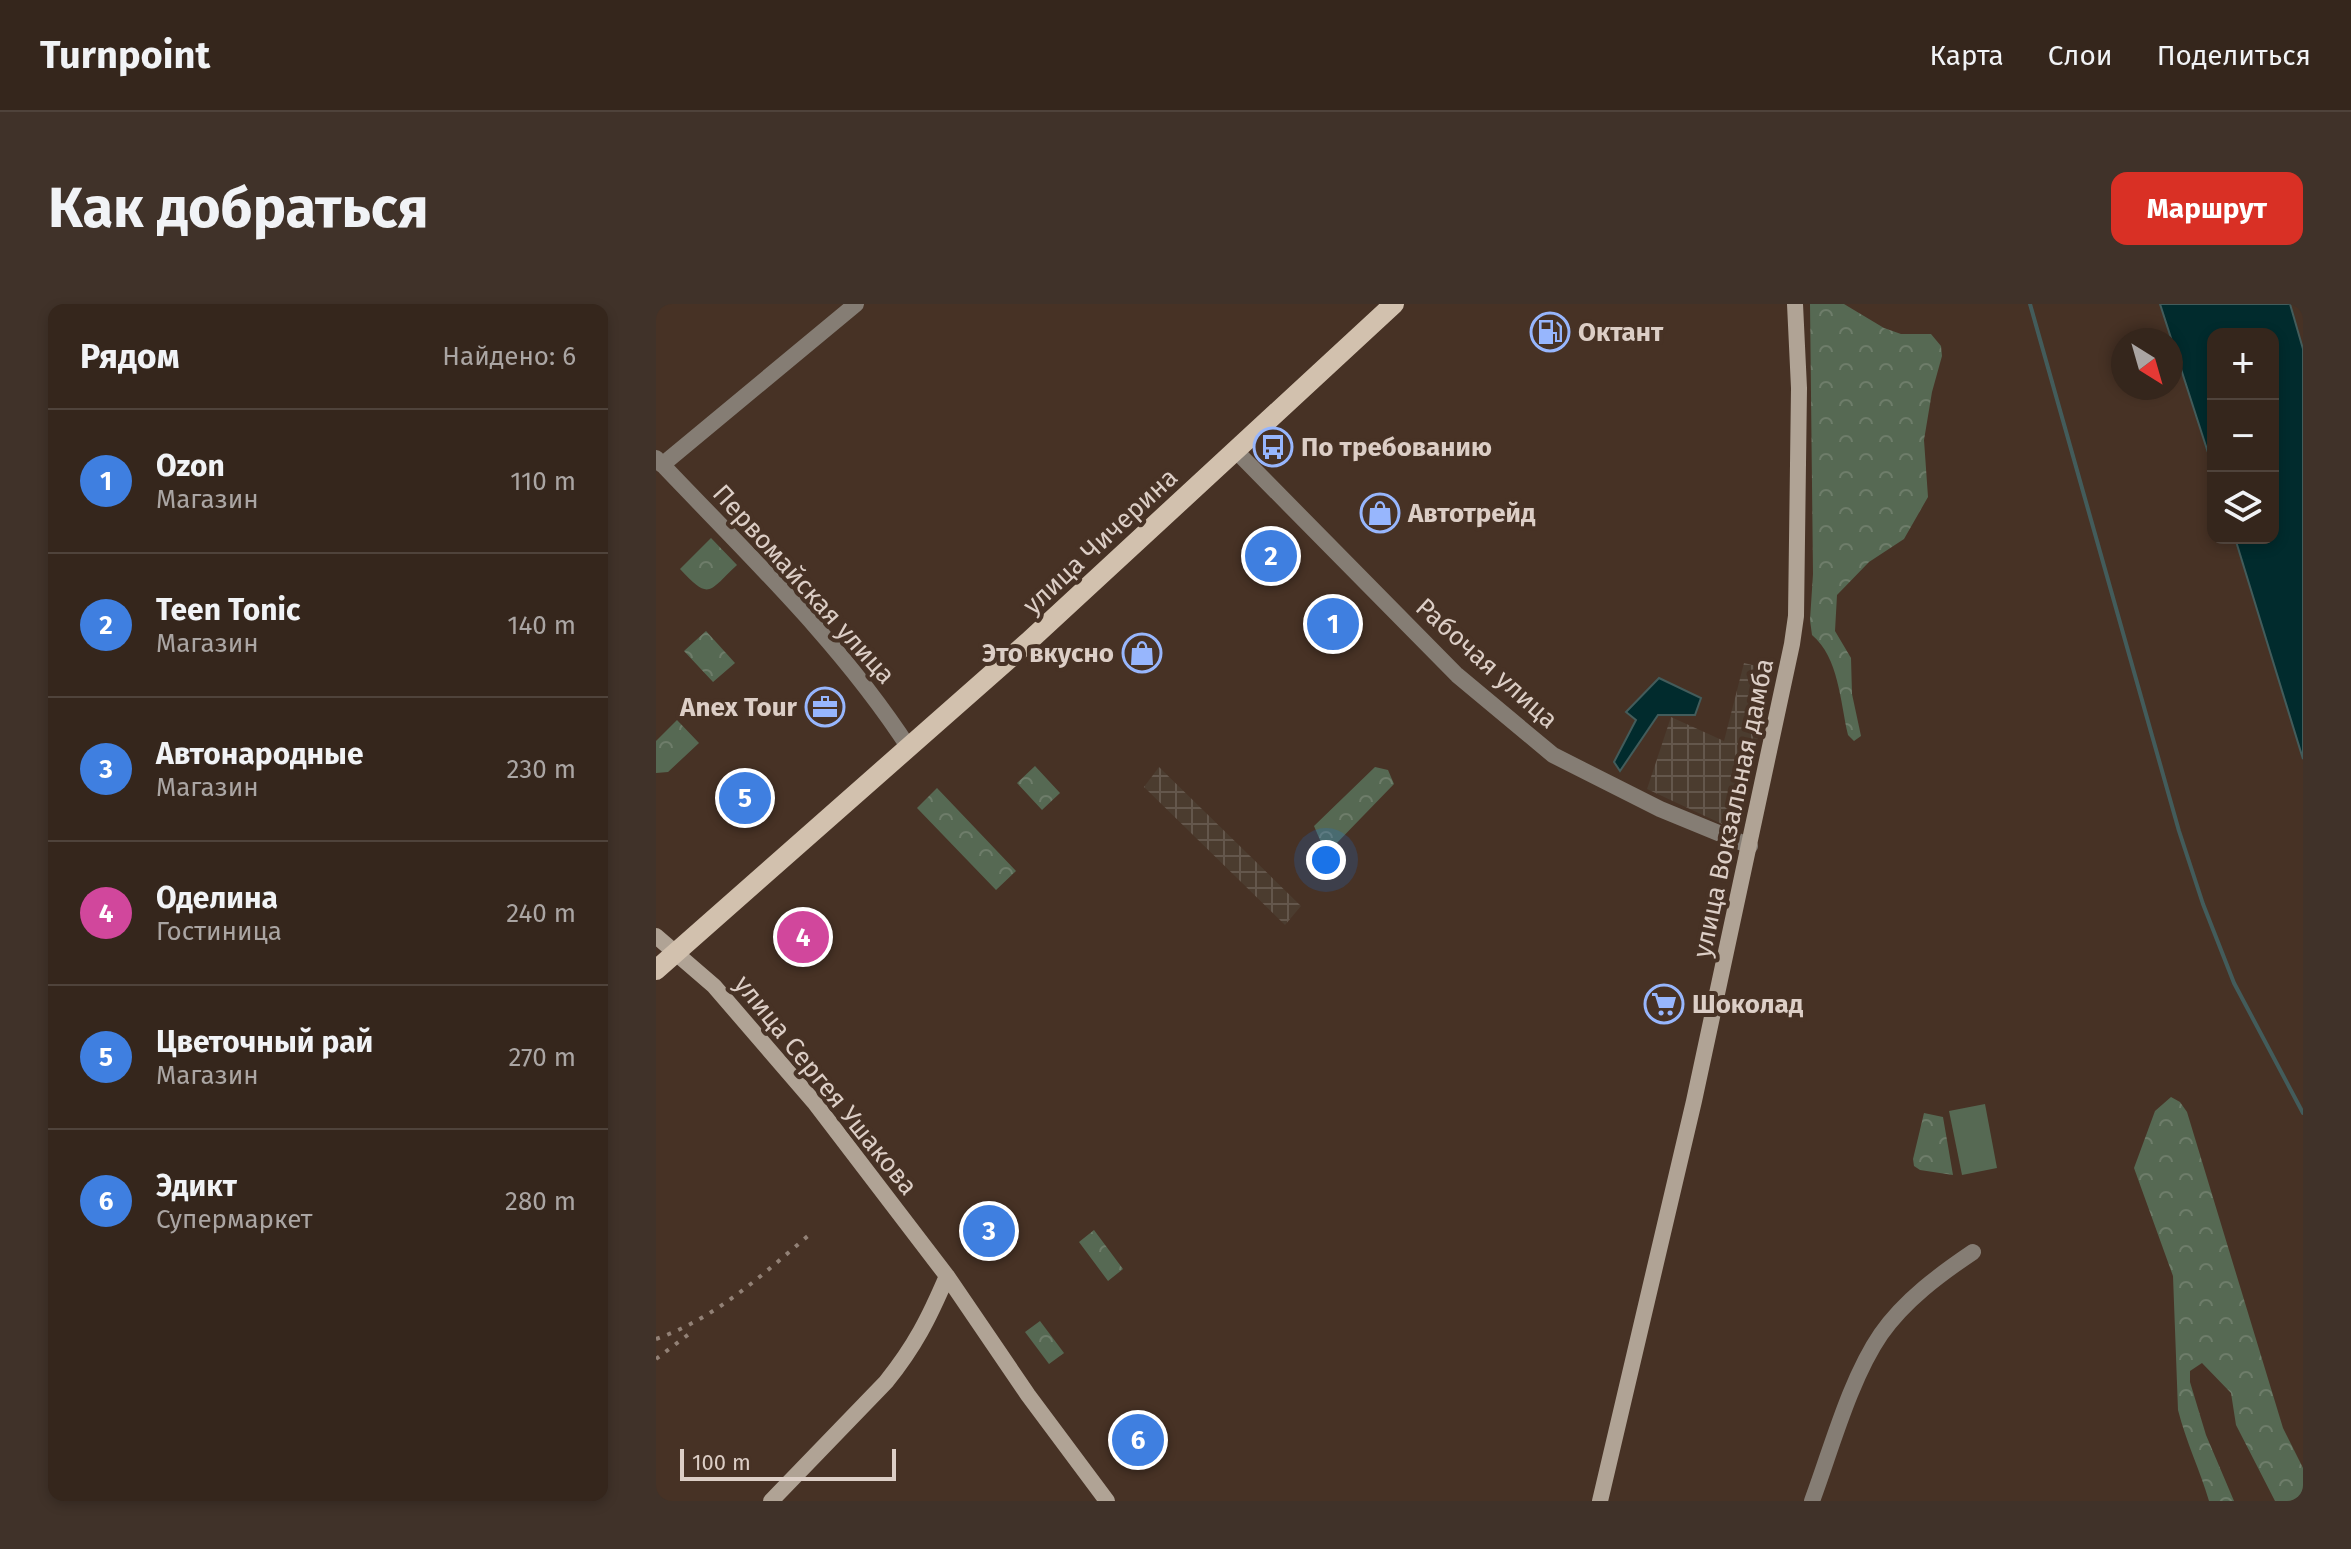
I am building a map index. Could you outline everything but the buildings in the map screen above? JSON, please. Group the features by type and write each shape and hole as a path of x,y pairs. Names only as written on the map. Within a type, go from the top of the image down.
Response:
{"main road":[{"name":"улица Чичерина","path":"656,970 1074,601 1394,304"}],"street":[{"path":"659,461 856,304"},
{"name":"улица Вокзальная дамба","path":"1600,1501 1694,1101 1796,616 1799,388 1795,304"},
{"name":"Рабочая улица","path":"1236,451 1457,675 1553,755 1649,804 1750,846"},
{"name":"Первомайская улица","path":"659,461 862,679 909,748"},
{"name":"улица Сергея Ушакова","path":"656,936 714,986 779,1059 947,1276 1028,1395 1107,1501"},
{"path":"1812,1501 1853,1392 1880,1336 1903,1307 1942,1273 1973,1252"},
{"path":"771,1501 903,1361 924,1330 947,1276"}],"shaded area":[{"path":"1744,663 1773,670 1737,831 1647,789 1671,717 1724,741"},
{"path":"1159,767 1301,906 1285,925 1144,787"}],"green space":[{"path":"1810,304 1844,304 1884,328 1901,334 1931,334 1941,346 1942,356 1924,440 1928,497 1904,539 1869,562 1837,595 1835,631 1851,658 1852,694 1861,736 1854,741 1848,735 1833,668 1812,635 1810,620 1813,574"},
{"path":"711,538 737,565 714,587 704,589 680,569"},
{"path":"706,631 735,663 713,682 684,651"},
{"path":"677,720 699,743 668,772 656,773 656,741"},
{"path":"1035,766 1060,793 1042,810 1017,783"},
{"path":"1375,767 1388,770 1394,784 1332,848 1323,847 1314,826"},
{"path":"937,788 1016,871 996,890 917,808"},
{"path":"2171,1097 2180,1102 2187,1112 2283,1428 2303,1468 2303,1501 2275,1501 2236,1425 2231,1393 2202,1363 2190,1371 2190,1382 2206,1435 2234,1501 2209,1501 2185,1433 2178,1410 2173,1276 2134,1168 2155,1111"},
{"path":"1985,1104 1997,1168 1962,1175 1949,1111"},
{"path":"1924,1113 1943,1117 1953,1175 1920,1170 1914,1166"},
{"path":"1094,1230 1123,1269 1108,1281 1079,1242"},
{"path":"1040,1321 1064,1353 1049,1364 1025,1332"}],"water":[{"path":"2160,304 2290,304 2303,349 2303,759 2237,544 2279,544 2279,328 2207,328 2207,449 2183,375 2183,328 2168,328"},
{"path":"1659,678 1701,698 1695,715 1658,715 1620,771 1614,762 1636,720 1626,712"}],"waterway":[{"path":"2030,304 2179,831 2203,904 2234,983 2303,1113"}],"railway":[{"path":"656,1339 699,1320 756,1280 809,1235"},
{"path":"656,1359 693,1331"}],"place":[{"name":"Октант","path":"1550,332"},
{"name":"По требованию","path":"1273,447"},
{"name":"Автотрейд","path":"1380,513"},
{"name":"Teen Tonic","path":"1271,556"},
{"name":"Ozon","path":"1333,624"},
{"name":"Это вкусно","path":"1142,653"},
{"name":"Anex Tour","path":"825,707"},
{"name":"Цветочный рай","path":"745,798"},
{"name":"Оделина","path":"803,937"},
{"name":"Шоколад","path":"1664,1004"},
{"name":"Автонародные","path":"989,1231"},
{"name":"Эдикт","path":"1138,1440"}]}
